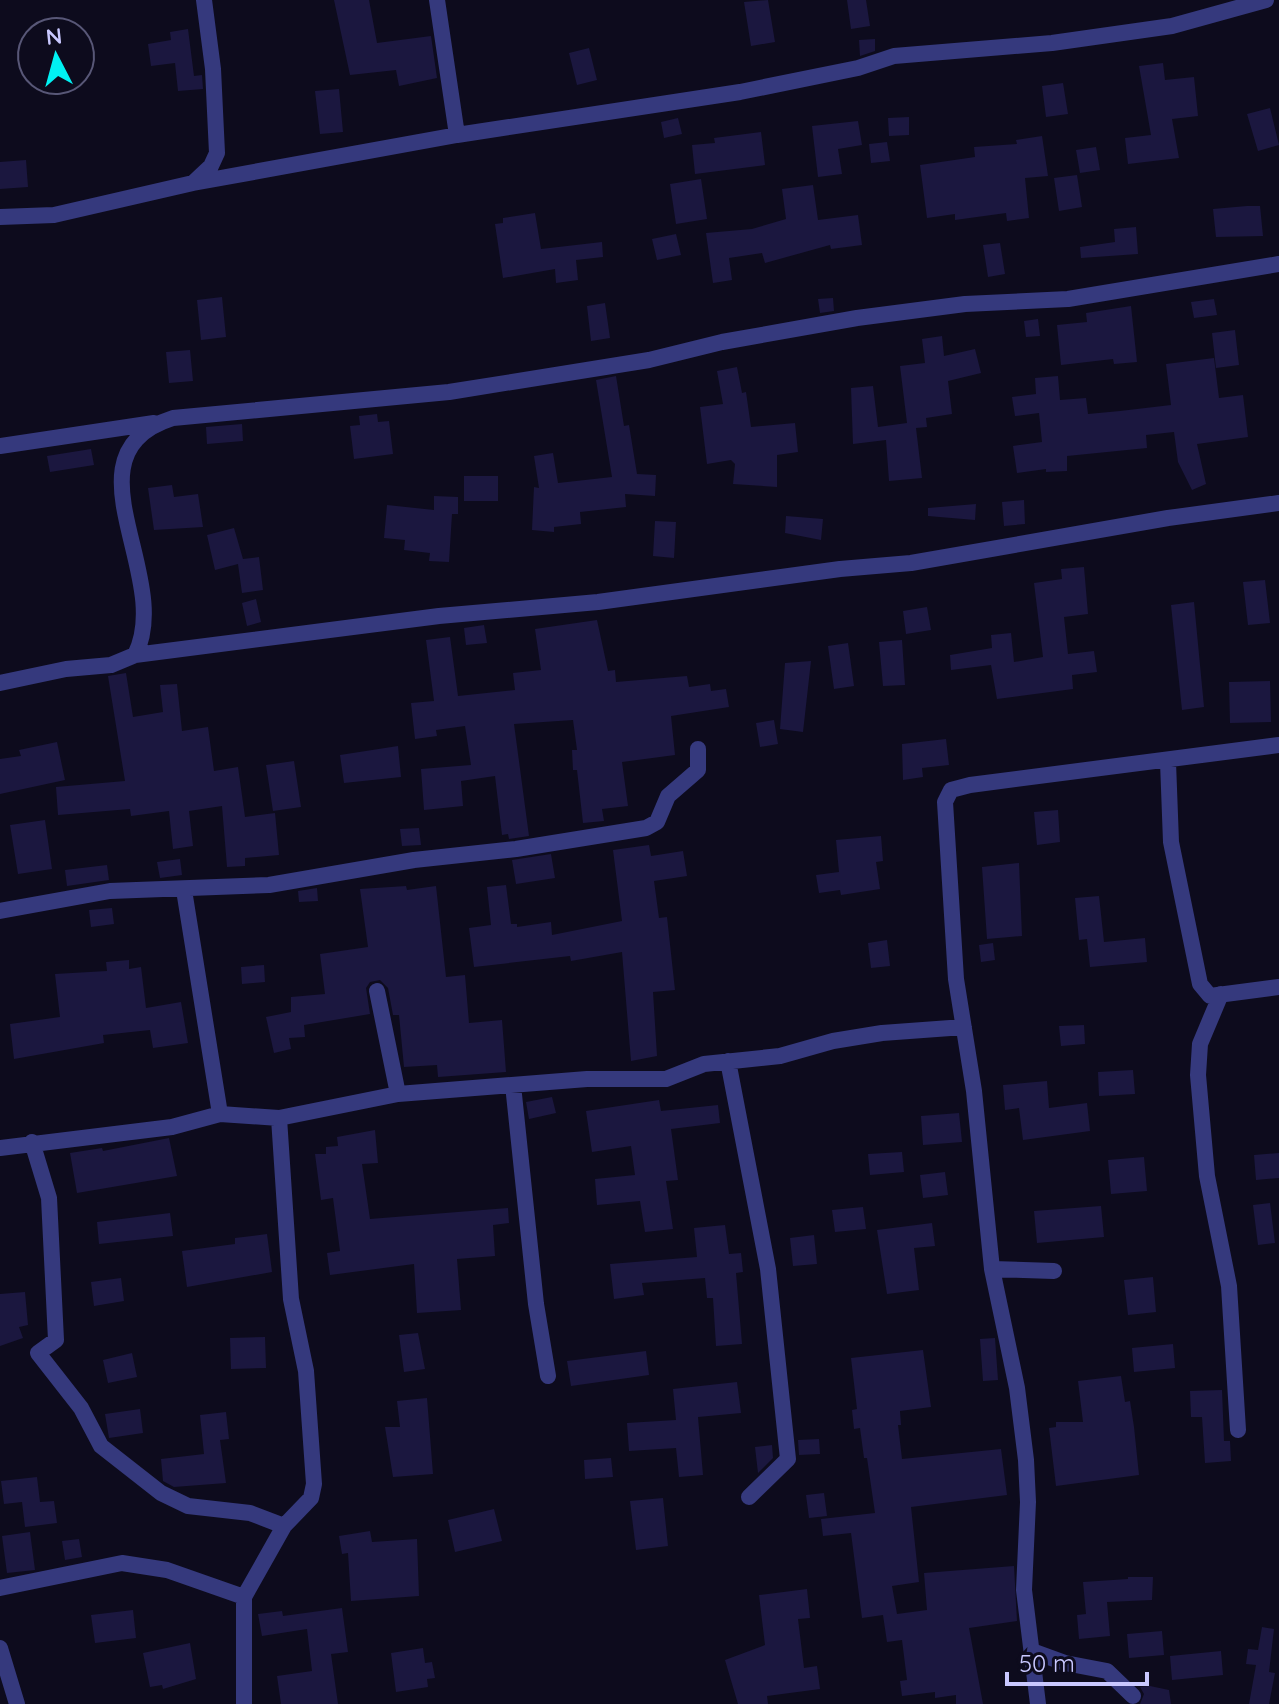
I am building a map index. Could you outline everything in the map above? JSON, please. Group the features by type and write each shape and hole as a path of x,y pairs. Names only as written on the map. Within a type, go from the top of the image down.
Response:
{"street":[{"path":"193,183 211,166 217,153 213,69 204,0"},
{"path":"437,0 457,135"},
{"path":"0,217 54,215 193,183 457,135 740,92 858,68 894,56 1052,43 1172,26 1266,0"},
{"path":"0,446 173,418 449,392 649,360 722,342 857,318 965,304 1068,299 1279,264"},
{"path":"135,655 144,637 146,607 120,492 121,463 136,438 156,423"},
{"path":"0,683 66,669 111,665 135,655 439,616 598,602 840,569 911,563 1104,532 1168,518 1279,503"},
{"path":"1038,1704 1024,1590 1028,1502 1026,1460 1017,1388 992,1269 956,979 945,802 951,790 1142,762 1168,762 1223,750 1279,745"},
{"path":"0,911 110,891 269,885 414,860 516,849 646,828 657,822 668,796 698,770 698,749"},
{"path":"1168,762 1171,842 1195,971 1210,996 1279,987"},
{"path":"184,890 220,1114"},
{"path":"377,991 398,1094"},
{"path":"1221,994 1200,1044 1198,1075 1207,1176 1229,1286 1238,1430"},
{"path":"0,1148 172,1127 220,1114 279,1118 398,1094 629,1077 666,1079 704,1064 780,1056 833,1041 882,1033 964,1027"},
{"path":"728,1061 768,1269 788,1459 749,1497"},
{"path":"513,1085 536,1304 548,1376"},
{"path":"244,1704 244,1597 284,1526 311,1498 314,1469 306,1371 291,1299 279,1118"},
{"path":"32,1142 49,1198 56,1340 38,1353 81,1408 101,1446 161,1493 188,1506 250,1513 284,1526"},
{"path":"992,1269 1054,1271"},
{"path":"0,1588 122,1563 167,1570 244,1597"},
{"path":"0,1648 17,1704"},
{"path":"1032,1651 1065,1663 1107,1671 1133,1696"}],"building":[{"path":"334,0 369,0 377,43 431,36 437,78 399,86 396,70 350,75"},
{"path":"768,0 775,42 751,46 744,2"},
{"path":"847,0 866,0 870,26 851,29"},
{"path":"188,29 194,76 202,75 203,89 178,91 175,63 151,66 148,44 171,40 170,32"},
{"path":"875,39 875,51 860,56 859,40"},
{"path":"589,48 597,80 577,85 569,53"},
{"path":"1163,63 1165,80 1194,77 1198,116 1172,119 1179,158 1128,164 1125,138 1151,135 1139,66"},
{"path":"1063,83 1068,114 1046,117 1042,86"},
{"path":"339,89 343,132 320,134 315,91"},
{"path":"1270,108 1279,145 1258,151 1247,114"},
{"path":"909,117 909,135 889,136 888,118"},
{"path":"678,118 682,134 664,138 661,122"},
{"path":"858,121 862,145 838,149 842,174 818,177 812,126"},
{"path":"761,132 765,165 695,174 692,145 715,143 714,138"},
{"path":"1042,136 1048,176 1025,178 1029,218 1007,221 1006,213 955,220 955,214 927,218 920,165 975,157 974,147 1017,144 1016,140"},
{"path":"887,142 890,161 871,163 869,144"},
{"path":"1096,147 1100,170 1080,173 1076,150"},
{"path":"26,160 28,187 0,189 0,162"},
{"path":"1077,175 1082,207 1059,211 1054,178"},
{"path":"701,179 707,219 676,224 670,184"},
{"path":"813,185 818,220 858,215 862,245 831,249 830,245 765,263 762,253 729,258 732,280 713,283 706,233 752,229 786,219 782,189"},
{"path":"1260,206 1263,236 1216,237 1213,209"},
{"path":"535,213 541,249 602,242 603,257 576,260 578,280 556,283 555,269 503,278 495,224 503,223 503,218"},
{"path":"1136,227 1138,254 1081,258 1080,247 1115,242 1114,229"},
{"path":"676,234 681,255 657,260 652,239"},
{"path":"1000,243 1005,274 988,277 983,245"},
{"path":"222,297 226,337 201,340 197,300"},
{"path":"833,298 834,311 820,313 818,299"},
{"path":"1214,299 1217,315 1194,318 1191,302"},
{"path":"605,303 610,338 591,341 587,306"},
{"path":"1131,306 1137,362 1114,364 1113,359 1061,365 1057,325 1087,322 1086,313"},
{"path":"1038,319 1040,336 1026,337 1024,321"},
{"path":"1235,330 1239,365 1216,368 1212,333"},
{"path":"942,336 944,356 975,349 981,373 948,381 952,414 926,418 927,427 916,428 922,478 889,481 886,440 853,444 851,388 873,386 878,427 907,423 900,366 925,363 922,339"},
{"path":"190,350 193,381 169,383 166,352"},
{"path":"1214,358 1219,398 1243,395 1248,437 1197,444 1206,484 1192,490 1178,462 1174,432 1146,435 1147,448 1067,456 1067,471 1046,472 1046,469 1017,473 1013,446 1042,442 1039,413 1015,416 1012,397 1036,394 1035,378 1058,376 1060,400 1086,398 1088,414 1120,411 1171,405 1166,364"},
{"path":"737,367 742,393 746,392 751,427 795,423 798,452 777,455 777,487 733,484 735,464 731,460 707,464 700,407 723,404 717,371"},
{"path":"616,376 624,426 629,425 637,474 656,475 655,496 625,494 626,507 580,512 581,524 554,527 554,532 532,530 534,487 539,488 534,456 553,453 558,483 612,477 596,380"},
{"path":"377,414 378,422 389,421 393,454 354,459 350,426 360,425 359,416"},
{"path":"242,424 243,441 207,444 206,427"},
{"path":"91,449 94,465 50,472 47,456"},
{"path":"464,476 498,476 498,501 464,501"},
{"path":"172,485 174,497 198,494 203,527 154,530 148,488"},
{"path":"434,496 458,497 458,514 452,514 449,562 429,561 430,553 404,550 405,540 384,538 387,505 434,510"},
{"path":"1024,500 1025,524 1004,526 1002,502"},
{"path":"976,504 975,520 928,516 928,508"},
{"path":"786,516 823,519 821,540 785,533"},
{"path":"655,521 676,522 674,558 653,556"},
{"path":"234,528 243,559 259,557 263,590 242,593 238,564 215,570 207,535"},
{"path":"1084,567 1088,614 1064,617 1068,654 1094,651 1097,672 1072,675 1073,689 997,699 991,665 951,670 950,655 992,648 991,635 1011,633 1014,662 1043,657 1034,583 1062,579 1061,569"},
{"path":"1265,580 1270,623 1248,625 1243,582"},
{"path":"256,599 261,622 247,626 242,603"},
{"path":"1194,602 1204,707 1182,710 1171,605"},
{"path":"927,607 931,630 906,634 903,611"},
{"path":"597,620 608,671 615,670 616,682 687,676 689,687 710,684 711,691 726,689 729,707 671,716 675,755 622,762 628,806 602,809 604,821 583,823 577,770 573,770 572,750 577,750 573,720 514,724 529,836 509,839 508,834 502,835 495,776 461,781 463,806 424,810 421,769 471,765 465,726 436,730 437,736 415,739 411,703 434,701 426,640 450,637 458,696 515,690 513,673 541,670 535,629"},
{"path":"484,625 487,643 466,645 464,628"},
{"path":"902,640 905,685 883,686 879,642"},
{"path":"848,643 854,686 834,689 828,646"},
{"path":"811,661 803,732 780,729 785,663"},
{"path":"126,673 133,717 163,712 160,685 177,684 182,731 208,727 214,771 238,767 245,817 275,813 279,855 245,858 245,866 227,867 222,806 189,811 193,846 173,849 169,811 131,816 130,809 58,815 56,787 125,781 108,676"},
{"path":"1270,681 1271,722 1230,723 1229,682"},
{"path":"774,720 778,744 760,747 756,723"},
{"path":"946,739 949,765 922,768 923,777 903,780 902,744"},
{"path":"57,742 65,780 0,794 0,759 21,756 19,750"},
{"path":"398,746 401,777 344,783 340,755"},
{"path":"294,761 301,807 273,811 266,765"},
{"path":"1058,810 1060,842 1037,845 1034,812"},
{"path":"45,820 52,869 18,874 10,825"},
{"path":"419,828 421,845 402,846 400,829"},
{"path":"881,836 883,861 876,862 880,889 841,895 840,890 819,893 816,875 839,872 836,840"},
{"path":"649,845 651,856 683,851 687,876 654,881 659,918 667,917 675,990 653,992 657,1056 631,1061 622,952 571,961 570,956 474,967 469,928 491,925 487,887 506,885 511,924 517,924 517,927 551,922 552,935 622,921 613,850"},
{"path":"551,854 555,878 516,884 512,860"},
{"path":"180,859 182,875 160,878 157,862"},
{"path":"1019,863 1022,936 987,939 982,867"},
{"path":"107,865 109,880 67,886 65,870"},
{"path":"406,886 407,890 436,886 446,977 465,975 469,1023 502,1020 506,1072 438,1077 437,1065 404,1067 399,1015 393,1015 388,988 380,980 370,982 366,988 370,1014 304,1025 305,1037 289,1038 291,1049 274,1053 266,1017 291,1012 291,997 325,994 320,954 368,947 360,889"},
{"path":"317,888 318,901 299,902 298,891"},
{"path":"1099,896 1104,942 1145,938 1147,962 1090,967 1087,939 1079,940 1075,898"},
{"path":"112,908 114,924 91,927 89,910"},
{"path":"887,940 890,966 871,968 868,943"},
{"path":"993,943 995,960 981,962 979,945"},
{"path":"129,960 129,969 141,967 146,1008 181,1002 188,1043 153,1048 150,1030 103,1035 104,1043 14,1059 10,1024 60,1017 55,974 107,971 106,962"},
{"path":"264,965 265,982 242,984 241,967"},
{"path":"1084,1025 1085,1044 1061,1046 1059,1026"},
{"path":"1133,1070 1135,1094 1099,1096 1098,1072"},
{"path":"1047,1081 1049,1108 1087,1103 1090,1131 1023,1140 1019,1108 1005,1110 1003,1085"},
{"path":"552,1097 556,1113 529,1119 526,1102"},
{"path":"659,1100 661,1111 718,1105 720,1123 671,1129 678,1180 666,1181 673,1229 645,1232 640,1201 597,1205 595,1179 635,1175 631,1146 592,1152 586,1111"},
{"path":"959,1113 962,1142 923,1145 921,1116"},
{"path":"375,1130 378,1163 362,1164 370,1219 508,1208 509,1223 493,1225 495,1256 457,1259 461,1310 417,1313 414,1264 330,1275 327,1253 340,1251 333,1198 321,1200 315,1154 326,1154 326,1147 338,1146 337,1137"},
{"path":"169,1138 177,1176 77,1193 70,1153 102,1148 103,1151"},
{"path":"902,1152 904,1172 870,1175 868,1154"},
{"path":"1279,1153 1279,1178 1256,1180 1254,1155"},
{"path":"1144,1157 1147,1191 1111,1194 1108,1160"},
{"path":"945,1172 948,1195 923,1198 920,1175"},
{"path":"1270,1203 1275,1243 1258,1245 1253,1205"},
{"path":"1101,1206 1104,1237 1037,1243 1034,1211"},
{"path":"863,1207 866,1229 835,1232 832,1210"},
{"path":"170,1213 173,1236 99,1244 97,1222"},
{"path":"932,1223 935,1246 914,1248 919,1290 887,1294 877,1230"},
{"path":"725,1225 729,1254 741,1253 743,1272 736,1273 742,1344 716,1346 713,1298 707,1298 705,1278 642,1283 644,1295 614,1299 610,1264 697,1257 694,1228"},
{"path":"267,1234 272,1272 187,1287 182,1251 235,1244 235,1238"},
{"path":"814,1235 817,1264 793,1266 790,1238"},
{"path":"1153,1277 1156,1312 1128,1315 1124,1280"},
{"path":"121,1278 124,1301 94,1306 91,1282"},
{"path":"25,1292 28,1325 19,1327 23,1338 0,1346 0,1294"},
{"path":"418,1333 425,1369 404,1372 399,1335"},
{"path":"265,1337 266,1368 231,1369 230,1338"},
{"path":"995,1338 998,1380 983,1381 980,1339"},
{"path":"1173,1344 1175,1368 1134,1372 1132,1348"},
{"path":"923,1350 931,1407 900,1411 901,1425 898,1425 902,1459 1001,1449 1007,1495 911,1507 919,1582 892,1586 897,1614 927,1610 924,1573 1014,1566 1017,1621 969,1628 983,1704 956,1704 956,1695 935,1698 935,1692 902,1696 900,1681 907,1680 902,1640 887,1642 883,1615 862,1618 851,1533 823,1536 821,1519 875,1513 860,1428 854,1429 852,1410 857,1409 851,1358"},
{"path":"646,1351 649,1375 571,1386 567,1361"},
{"path":"132,1353 137,1377 108,1383 103,1360"},
{"path":"1121,1376 1125,1402 1130,1401 1139,1475 1056,1486 1049,1428 1056,1427 1056,1422 1083,1422 1078,1381"},
{"path":"737,1382 741,1413 698,1417 703,1475 679,1477 676,1448 629,1451 627,1423 676,1420 673,1389"},
{"path":"1222,1390 1224,1441 1230,1441 1231,1461 1205,1463 1202,1417 1191,1417 1190,1391"},
{"path":"427,1398 433,1474 393,1477 385,1427 400,1427 397,1401"},
{"path":"140,1409 143,1433 109,1438 105,1414"},
{"path":"226,1412 229,1439 220,1440 226,1483 174,1487 163,1481 161,1459 204,1454 200,1415"},
{"path":"819,1439 820,1454 799,1455 798,1440"},
{"path":"772,1445 773,1458 758,1473 755,1447"},
{"path":"611,1458 613,1477 585,1479 584,1460"},
{"path":"37,1477 40,1502 54,1501 57,1523 25,1527 22,1502 4,1504 1,1481"},
{"path":"824,1493 827,1516 809,1518 806,1495"},
{"path":"663,1498 668,1546 636,1550 630,1501"},
{"path":"494,1509 502,1541 455,1552 448,1520"},
{"path":"370,1531 372,1542 417,1539 419,1596 351,1601 348,1553 342,1554 339,1536"},
{"path":"30,1532 35,1570 7,1573 2,1536"},
{"path":"79,1539 82,1557 65,1560 62,1541"},
{"path":"1153,1577 1152,1600 1107,1602 1110,1636 1079,1639 1077,1615 1086,1614 1083,1582"},
{"path":"807,1589 810,1618 798,1619 804,1668 817,1666 820,1689 767,1696 768,1704 738,1704 725,1660 765,1645 759,1595"},
{"path":"342,1608 348,1652 331,1654 338,1704 281,1704 277,1676 312,1671 307,1629 262,1636 258,1614 282,1611 283,1616"},
{"path":"133,1610 136,1638 95,1643 91,1615"},
{"path":"1262,1627 1274,1629 1269,1672 1275,1673 1269,1704 1249,1704 1256,1665 1246,1664 1248,1649 1258,1650"},
{"path":"1162,1631 1164,1655 1129,1658 1127,1634"},
{"path":"190,1643 196,1679 163,1689 162,1685 150,1687 143,1653"},
{"path":"423,1648 425,1663 432,1662 435,1678 427,1679 428,1687 396,1692 391,1653"},
{"path":"1221,1651 1223,1675 1172,1680 1170,1656"},
{"path":"1140,1687 1169,1690 1171,1704 1140,1704 1144,1694"}]}
